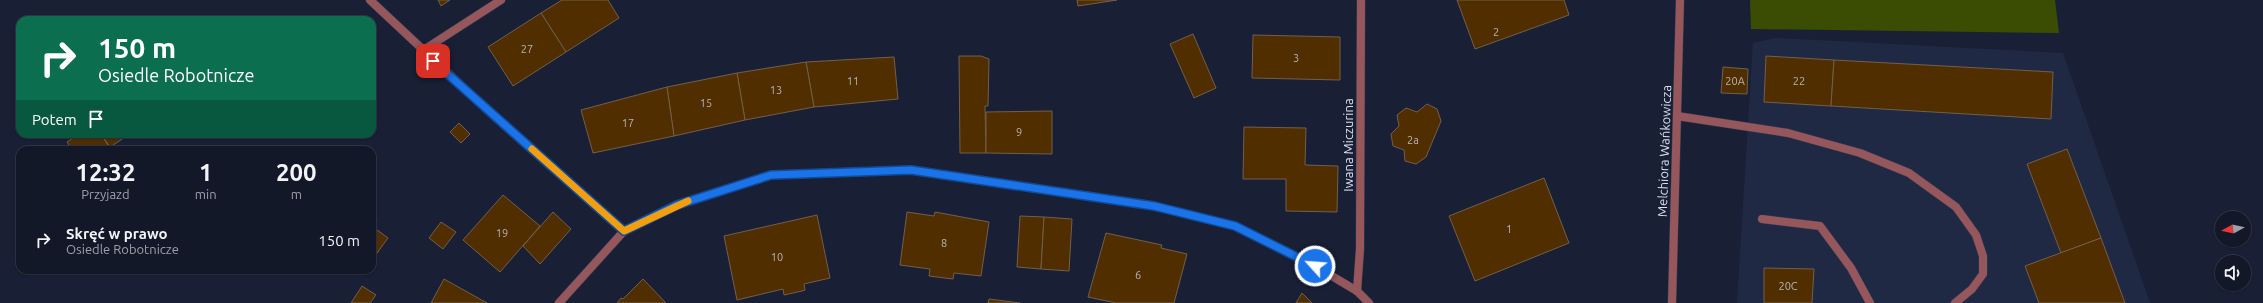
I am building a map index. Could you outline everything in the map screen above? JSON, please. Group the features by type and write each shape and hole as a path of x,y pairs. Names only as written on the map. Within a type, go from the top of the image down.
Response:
{"street":[{"path":"370,0 422,51 624,231"},
{"path":"422,51 501,0"},
{"name":"Iwana Miczurina","path":"1357,291 1360,249 1361,0"},
{"name":"Melchiora Wańkowicza","path":"1672,303 1680,0"},
{"path":"1677,116 1788,133 1860,153 1909,173 1956,207 1976,235 1983,256 1983,274 1972,289 1955,303"},
{"path":"559,303 624,231 677,205 771,175 911,170 1154,206 1235,226 1315,266 1357,291 1369,303"},
{"path":"1762,219 1820,226 1851,268 1870,303"}],"shaded area":[{"path":"1776,38 2063,53 2150,303 1737,303 1753,43"}],"green space":[{"path":"1750,0 2055,0 2059,33 1751,29"}],"building":[{"path":"438,0 450,0 441,6"},
{"path":"562,0 608,0 619,18 566,52 541,13"},
{"path":"1077,0 1117,0 1078,6"},
{"path":"1457,0 1564,0 1569,15 1475,49"},
{"path":"541,13 566,52 513,86 488,47"},
{"path":"1193,34 1216,88 1194,98 1170,44"},
{"path":"1253,35 1340,37 1340,80 1252,78"},
{"path":"959,56 981,56 989,59 988,106 985,106 986,153 960,153"},
{"path":"1766,56 1834,60 1831,106 1764,102"},
{"path":"894,57 898,99 814,107 806,62"},
{"path":"1834,60 2053,72 2051,119 1831,106"},
{"path":"806,62 814,107 745,120 737,73"},
{"path":"1723,67 1748,69 1747,94 1721,93"},
{"path":"737,73 745,120 674,136 667,87"},
{"path":"667,87 674,136 593,153 581,110"},
{"path":"1427,104 1437,109 1441,121 1426,157 1416,164 1405,161 1404,150 1393,146 1391,134 1399,126 1397,115 1406,108 1417,112"},
{"path":"1052,111 1052,154 986,153 986,112"},
{"path":"459,123 470,134 461,143 450,132"},
{"path":"1244,127 1306,128 1305,165 1338,166 1337,212 1286,211 1286,179 1243,179"},
{"path":"73,138 104,138 108,146 70,146 67,142"},
{"path":"104,138 124,138 112,146 109,146"},
{"path":"2067,149 2101,238 2061,253 2027,164"},
{"path":"1544,178 1569,243 1475,281 1449,216"},
{"path":"503,195 540,226 500,272 463,240"},
{"path":"553,212 571,229 540,264 523,246"},
{"path":"907,212 934,216 935,212 989,222 981,276 954,273 953,279 929,276 930,269 900,265"},
{"path":"817,215 830,278 804,284 805,290 802,291 784,295 783,289 737,300 724,236"},
{"path":"1020,216 1044,217 1041,269 1017,267"},
{"path":"1044,217 1072,219 1069,271 1041,269"},
{"path":"441,222 456,232 443,249 429,238"},
{"path":"376,229 388,238 376,254"},
{"path":"1106,233 1162,245 1161,248 1187,254 1174,303 1116,303 1088,297"},
{"path":"2101,238 2125,303 2039,303 2025,266"},
{"path":"1764,268 1814,269 1812,303 1764,303"},
{"path":"444,279 487,303 431,303"},
{"path":"643,279 666,303 617,303 621,298 623,299"},
{"path":"362,286 376,295 370,303 351,303"},
{"path":"1302,293 1312,303 1296,303"},
{"path":"989,299 1020,303 988,303"}],"slow traffic":[{"path":"532,149 624,231 688,201"}],"route":[{"path":"433,61 496,118 573,184 624,231 677,205 771,175 911,170 1154,206 1235,226 1315,266"}]}
